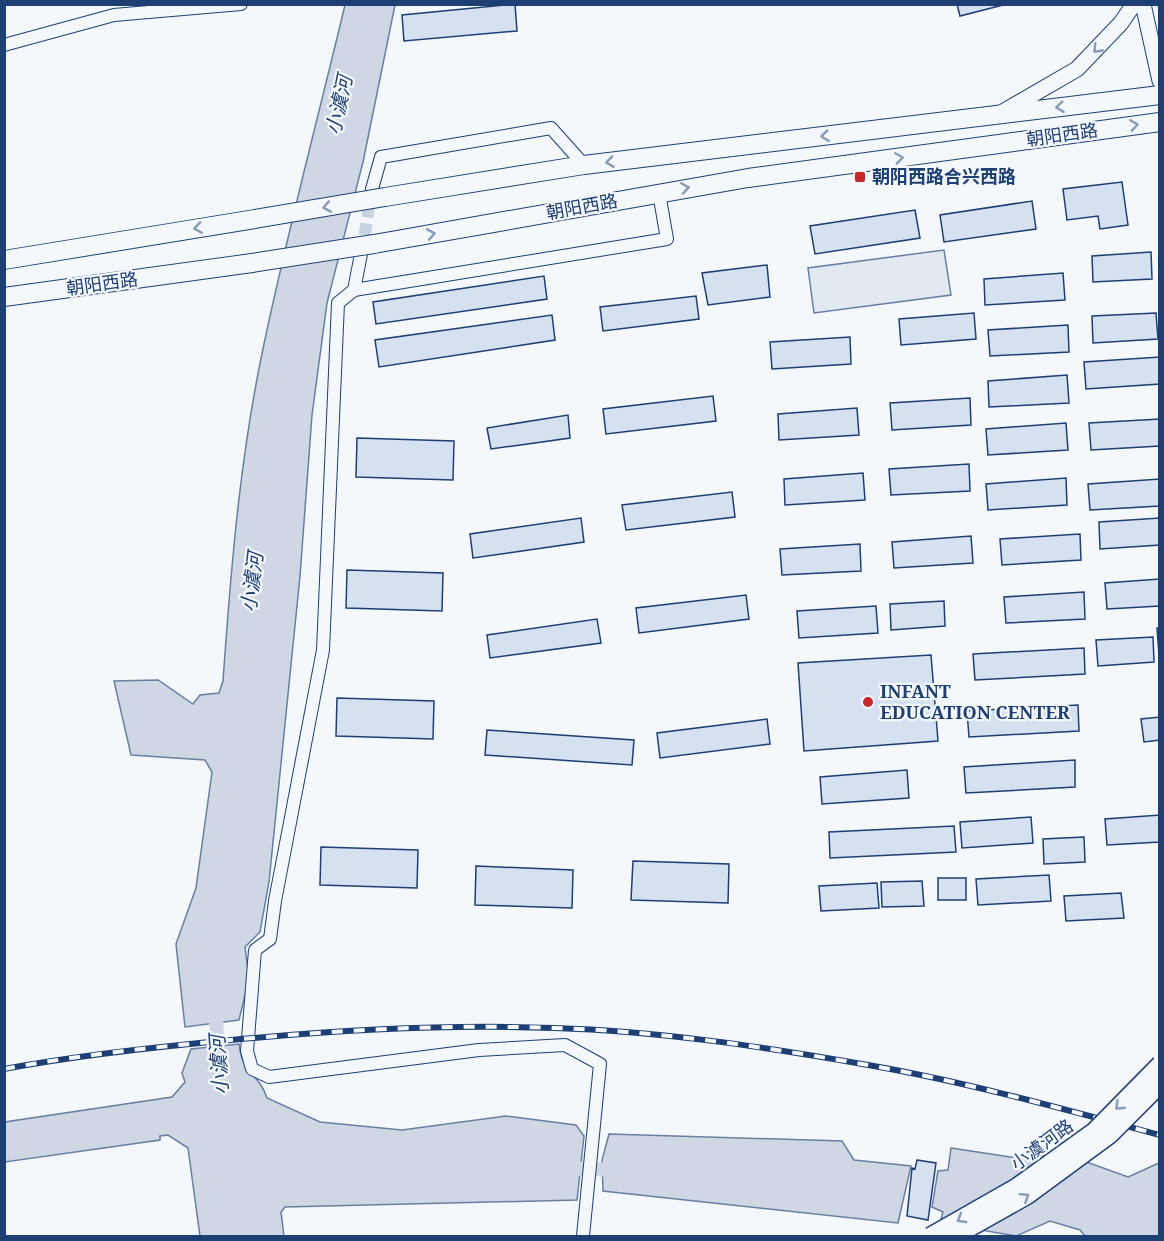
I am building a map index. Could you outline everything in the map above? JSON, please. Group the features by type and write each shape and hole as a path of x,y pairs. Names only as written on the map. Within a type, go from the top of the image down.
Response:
{"main road":[{"name":"朝阳西路","path":"4,260 255,219 378,193 584,165 1160,95"},
{"name":"朝阳西路","path":"4,297 368,249 659,193 1160,122"},
{"name":"小澞河路","path":"930,1236 1016,1187 1094,1131 1160,1064"},
{"name":"小澞河路","path":"956,1236 1027,1196 1110,1135 1160,1085"}],"street":[{"path":"4,45 114,15 240,4"},
{"path":"999,115 1077,69 1122,23 1134,4"},
{"path":"1143,4 1160,81"},
{"path":"1151,4 1160,13"},
{"path":"378,193 381,158 551,128 584,165"},
{"path":"583,1236 600,1064 565,1045 479,1050 269,1077 252,1070 246,1051 255,950 270,939 323,650 338,303 354,290 667,240 659,193"},
{"path":"354,290 368,249"}],"shaded area":[{"path":"944,250 951,295 814,313 808,268"}],"water":[{"path":"345,5 395,5 363,162 327,303 312,415 300,576 269,882 260,932 245,947 249,979 239,1020 185,1027 176,944 196,888 212,772 205,760 131,755 114,681 158,680 193,704 200,695 219,693 223,681 237,512 256,386 283,259"},
{"path":"239,1044 244,1063 267,1098 320,1122 402,1130 506,1116 576,1125 584,1136 577,1200 285,1207 281,1212 284,1236 200,1236 188,1148 168,1135 160,1136 160,1140 5,1162 5,1122 172,1097 185,1082 182,1073 191,1049"},
{"path":"609,1134 842,1141 854,1160 911,1166 898,1223 603,1191 602,1160"},
{"path":"951,1148 1017,1158 1059,1152 1128,1177 1159,1163 1159,1236 1085,1236 1080,1230 1050,1221 1016,1236 940,1223 943,1212 932,1207 938,1171 948,1170"}],"building":[{"path":"515,4 517,31 404,41 402,15"},
{"path":"957,4 1007,4 960,16"},
{"path":"1122,182 1128,225 1100,229 1098,216 1067,220 1063,189"},
{"path":"1032,201 1036,229 944,242 940,215"},
{"path":"915,210 920,238 815,254 810,226"},
{"path":"1151,252 1152,279 1093,282 1092,256"},
{"path":"767,265 770,297 708,305 702,273"},
{"path":"1063,273 1065,300 985,305 984,279"},
{"path":"544,276 547,299 376,324 373,302"},
{"path":"696,296 699,319 603,331 600,307"},
{"path":"974,313 976,339 901,345 899,319"},
{"path":"1156,313 1158,339 1093,343 1092,316"},
{"path":"552,315 555,340 379,367 375,340"},
{"path":"1068,325 1069,352 990,356 988,330"},
{"path":"850,337 851,364 772,369 770,342"},
{"path":"1160,357 1160,384 1086,389 1084,362"},
{"path":"1067,375 1069,403 989,407 988,381"},
{"path":"713,396 716,421 606,434 603,409"},
{"path":"970,398 971,425 892,430 890,403"},
{"path":"857,408 859,435 779,440 778,414"},
{"path":"568,415 570,438 491,449 487,428"},
{"path":"1160,419 1160,446 1091,450 1089,423"},
{"path":"1066,423 1068,450 988,455 986,429"},
{"path":"357,438 454,441 453,480 356,477"},
{"path":"969,464 970,491 891,495 889,469"},
{"path":"863,473 865,500 785,505 784,479"},
{"path":"1066,478 1067,505 988,510 986,484"},
{"path":"1160,479 1160,506 1090,510 1088,484"},
{"path":"732,492 735,517 626,530 622,505"},
{"path":"581,518 584,542 473,558 470,534"},
{"path":"1160,518 1160,545 1100,549 1099,522"},
{"path":"1080,534 1081,560 1002,565 1000,539"},
{"path":"971,536 973,563 894,568 892,542"},
{"path":"860,544 861,571 782,575 780,549"},
{"path":"347,570 443,573 442,611 346,608"},
{"path":"1160,579 1160,606 1107,609 1105,583"},
{"path":"1084,592 1085,619 1006,623 1004,597"},
{"path":"746,595 749,619 639,633 636,608"},
{"path":"944,601 945,626 891,630 890,604"},
{"path":"876,606 878,633 799,638 797,611"},
{"path":"597,619 601,643 490,658 487,635"},
{"path":"1157,628 1160,628 1160,669"},
{"path":"1153,637 1154,662 1098,666 1096,640"},
{"path":"1084,648 1085,674 975,680 973,654"},
{"name":"INFANT EDUCATION CENTER","path":"931,655 938,741 804,751 798,663"},
{"path":"337,698 434,701 433,739 336,736"},
{"path":"1078,705 1079,731 969,737 967,711"},
{"path":"1160,717 1160,740 1144,742 1141,719"},
{"path":"767,719 770,744 660,758 657,733"},
{"path":"487,730 634,740 632,765 485,755"},
{"path":"1075,760 1075,787 966,793 964,767"},
{"path":"907,770 909,798 822,804 820,777"},
{"path":"1160,815 1160,842 1107,845 1105,819"},
{"path":"1031,817 1033,843 962,848 960,822"},
{"path":"954,826 956,852 830,858 829,832"},
{"path":"1084,837 1085,862 1044,864 1043,839"},
{"path":"321,847 418,850 417,888 320,885"},
{"path":"633,861 729,864 728,903 631,900"},
{"path":"476,866 573,870 572,908 475,905"},
{"path":"1049,875 1051,901 978,905 976,879"},
{"path":"938,878 966,878 966,900 938,900"},
{"path":"922,881 924,906 882,907 881,882"},
{"path":"877,883 879,908 821,911 819,886"},
{"path":"1121,893 1124,918 1066,921 1064,896"},
{"path":"917,1160 936,1163 928,1220 907,1216 912,1168 915,1169"}],"waterway":[{"name":"小澞河","path":"215,1005 219,1064"},
{"path":"564,1168 620,1170"}],"tunnel":[{"path":"362,253 371,193"}],"railway":[{"path":"4,1069 146,1049 311,1033 473,1027 593,1030 672,1036 751,1046 905,1072 1015,1097 1160,1135"}],"place":[{"name":"朝阳西路合兴西路","path":"860,177"},
{"name":"INFANT EDUCATION CENTER","path":"868,702"}]}
